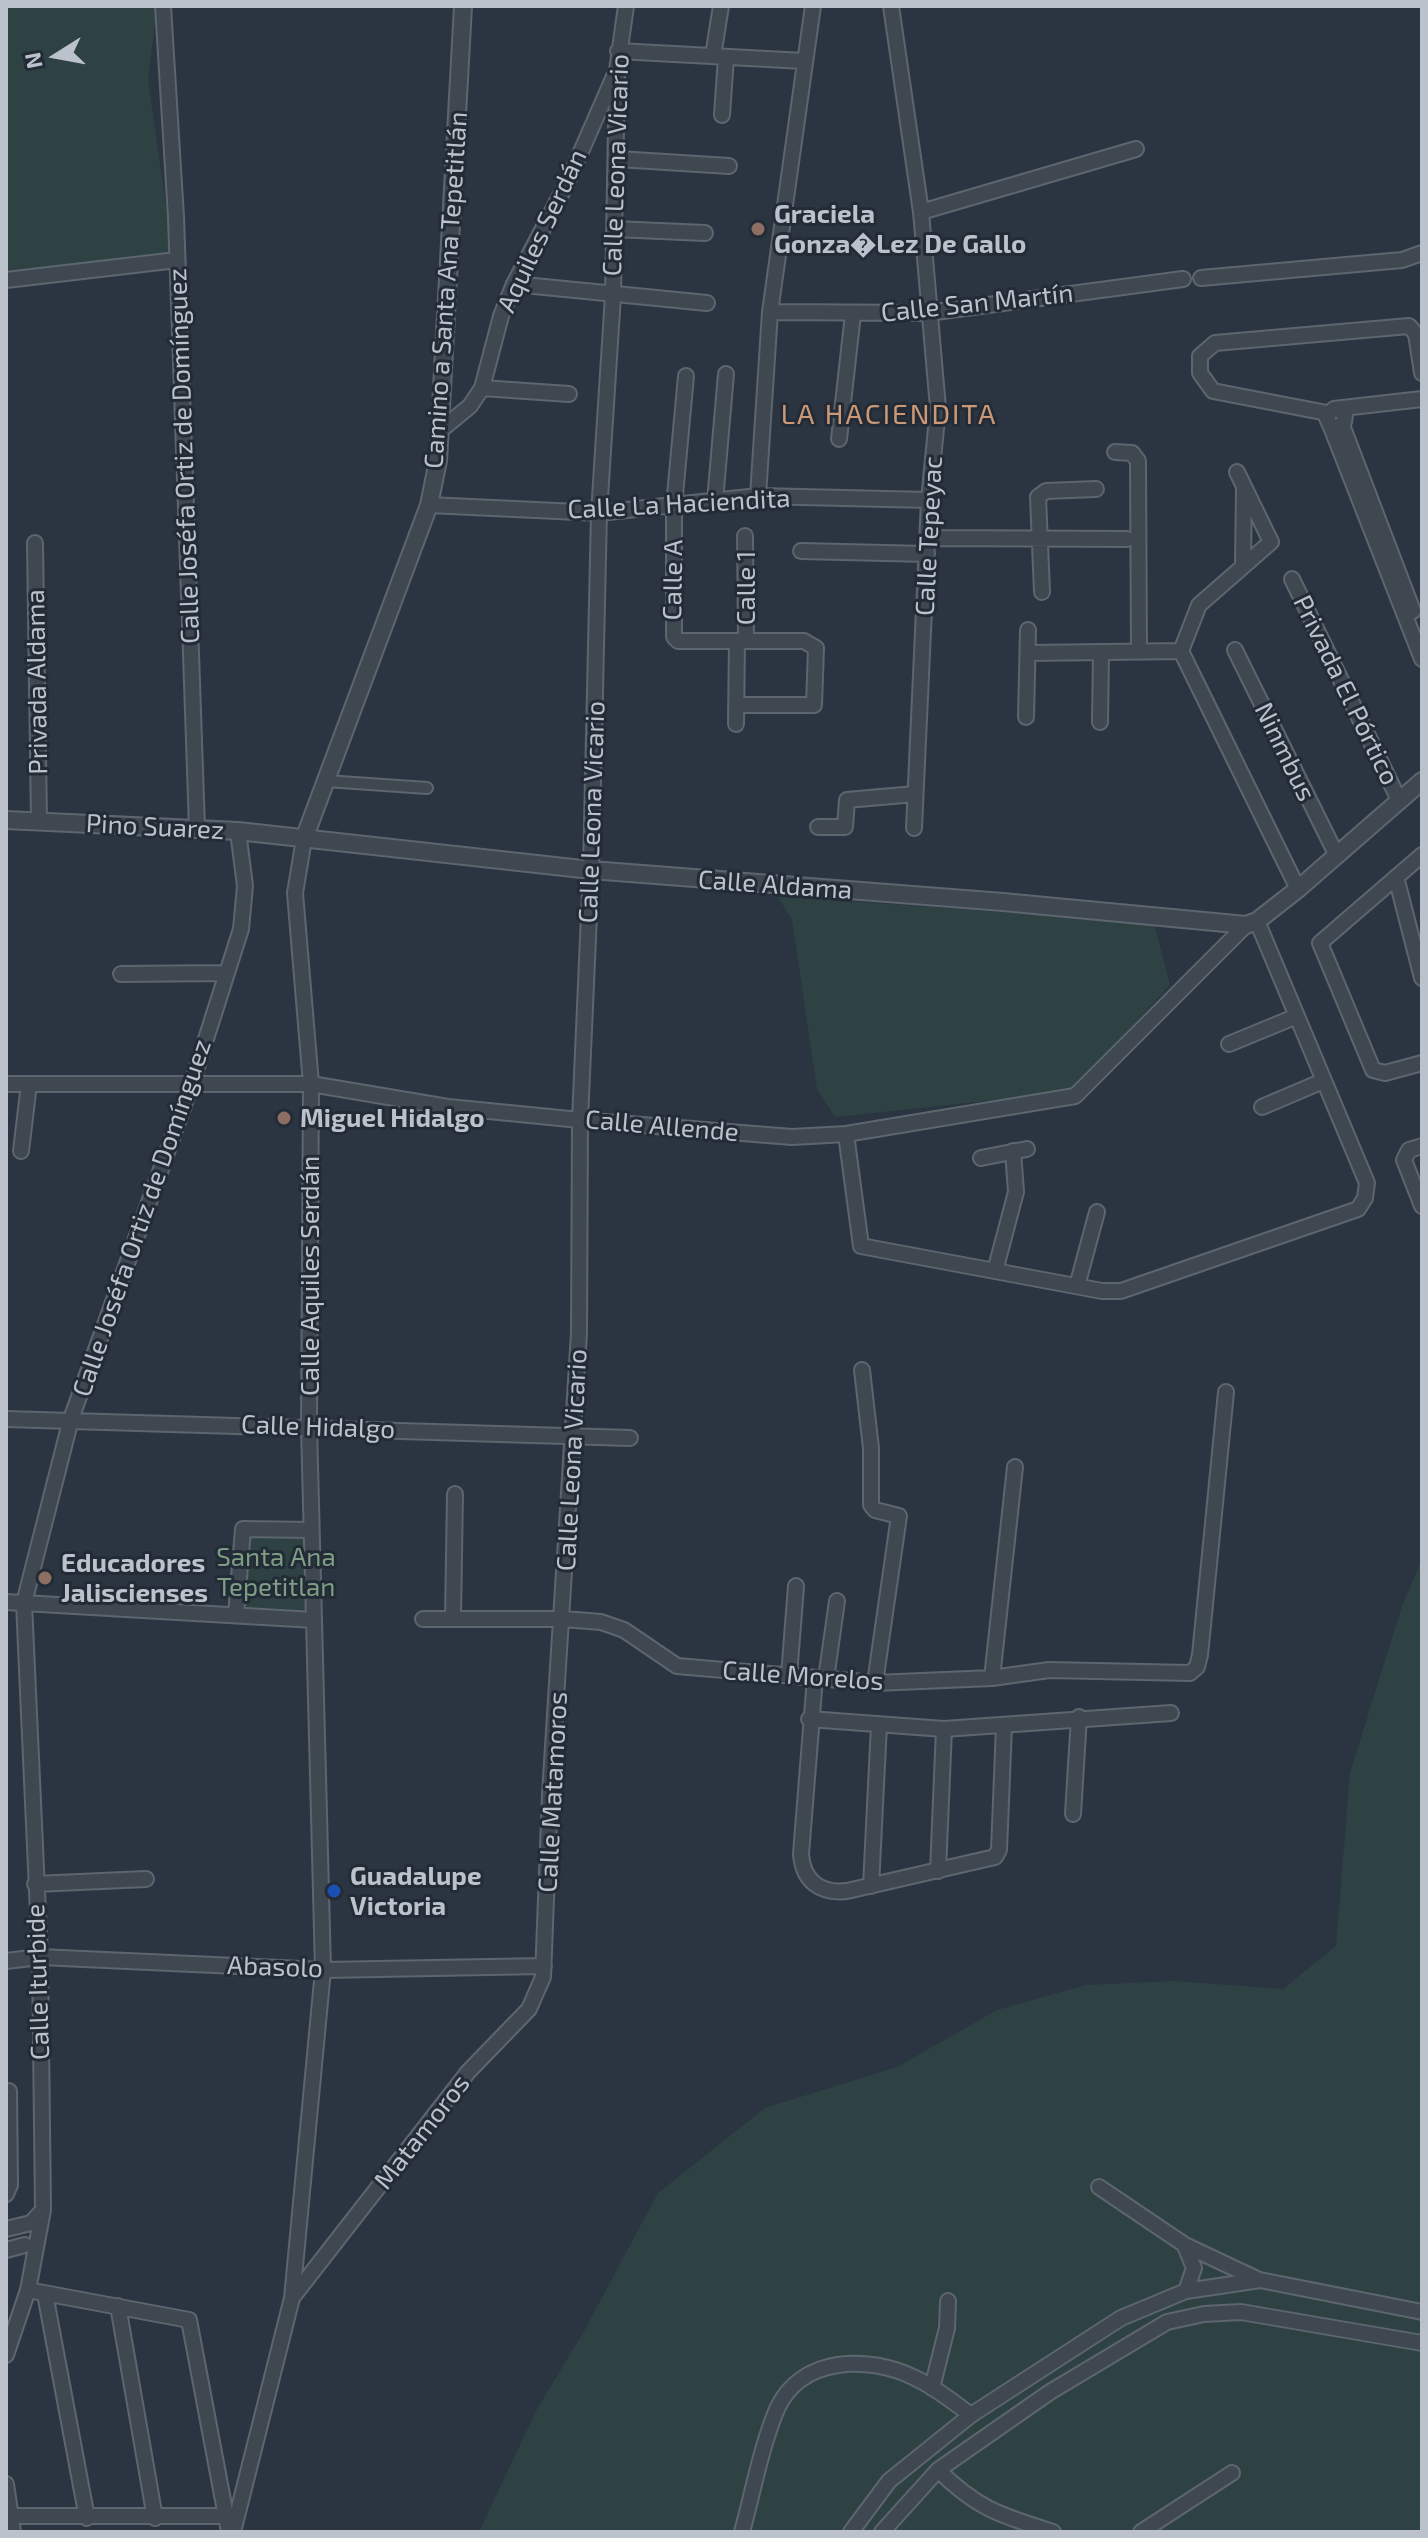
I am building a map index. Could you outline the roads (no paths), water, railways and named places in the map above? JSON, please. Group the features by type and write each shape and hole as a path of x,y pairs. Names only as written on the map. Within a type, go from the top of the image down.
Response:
{"street":[{"name":"Calle Joséfa Ortiz de Domínguez","path":"163,6 177,260 197,828"},
{"name":"Camino a Santa Ana Tepetitlán","path":"304,839 429,505 442,429 463,6"},
{"name":"Calle Leona Vicario","path":"563,1619 579,1333 580,1120 591,870 599,513 613,296 618,51 626,6"},
{"path":"721,6 719,57 722,115"},
{"path":"758,496 770,312 813,6"},
{"name":"Calle Tepeyac","path":"891,6 921,212 938,408 929,500 914,828"},
{"path":"618,51 804,61"},
{"name":"Aquiles Serdán","path":"442,429 470,406 482,388 501,316 514,284 569,179 617,70"},
{"path":"921,212 1136,149"},
{"path":"618,159 729,166"},
{"path":"615,229 705,233"},
{"path":"1201,278 1402,260 1422,253"},
{"path":"6,280 177,260"},
{"name":"Calle San Martín","path":"770,312 928,313 1183,279"},
{"path":"514,284 707,303"},
{"path":"839,439 853,314"},
{"path":"1422,373 1416,334 1409,326 1215,343 1200,356 1200,373 1213,391 1335,418 1422,399"},
{"path":"715,501 726,374"},
{"name":"Calle A","path":"686,376 674,506 676,640 742,641"},
{"path":"482,388 569,394"},
{"path":"1335,418 1422,659"},
{"path":"1115,452 1132,453 1138,461 1139,652"},
{"path":"1237,472 1271,542 1199,605 1181,651 1298,889"},
{"path":"1243,564 1244,488"},
{"path":"1042,592 1039,494 1096,489"},
{"name":"Calle La Haciendita","path":"429,505 599,513 758,496 929,500"},
{"path":"1373,520 1422,634"},
{"name":"Calle 1","path":"736,724 745,536"},
{"path":"928,538 1127,539"},
{"name":"Privada Aldama","path":"35,543 39,821"},
{"path":"801,551 927,554"},
{"name":"Privada El Pórtico","path":"1292,579 1399,800"},
{"path":"1026,717 1028,630"},
{"path":"736,705 814,705 816,653 813,645 804,641 742,641"},
{"name":"Ninmbus","path":"1235,650 1336,854"},
{"path":"1028,653 1181,651"},
{"path":"1100,722 1101,652"},
{"path":"326,781 427,788"},
{"path":"846,1134 857,1236 861,1246 1077,1286 1121,1291 1358,1209 1365,1198 1367,1183 1297,1016 1252,923 1298,889 1422,781"},
{"path":"818,827 845,827 847,800 915,794"},
{"name":"Pino Suarez","path":"6,820 197,828 304,839"},
{"name":"Calle Joséfa Ortiz de Domínguez","path":"24,1603 71,1419 192,1083 241,929 245,886 238,831"},
{"name":"Calle Aldama","path":"304,839 591,870 1252,923"},
{"name":"Calle Aquiles Serdán","path":"304,839 295,893 311,1084 309,1426 323,1970"},
{"path":"1422,855 1323,937 1320,947 1373,1070 1385,1073 1422,1063"},
{"path":"1396,877 1422,978"},
{"name":"Calle Allende","path":"6,1084 311,1084 448,1107 580,1120 792,1137 846,1134 1075,1096 1252,923"},
{"path":"121,974 227,973"},
{"path":"1229,1044 1297,1016"},
{"path":"1262,1107 1323,1081"},
{"path":"21,1151 29,1084"},
{"path":"1422,1146 1409,1150 1404,1157 1422,1206"},
{"path":"981,1158 1020,1150 1016,1192 995,1271"},
{"path":"1077,1286 1097,1212"},
{"path":"862,1370 871,1448 871,1505 875,1510 899,1516 875,1683"},
{"name":"Calle Morelos","path":"423,1619 563,1619 618,1627 677,1666 875,1683 992,1678 1049,1670 1195,1671 1200,1655 1226,1392"},
{"name":"Calle Hidalgo","path":"6,1419 630,1438"},
{"path":"992,1678 1015,1467"},
{"path":"453,1618 455,1494"},
{"path":"236,1615 243,1529 311,1530"},
{"path":"789,1676 796,1586"},
{"path":"837,1601 809,1719 802,1867 816,1887 825,1891 871,1886 988,1861 998,1854 1004,1726"},
{"path":"6,1602 314,1620"},
{"name":"Calle Iturbide","path":"6,2355 28,2290 43,2210 40,1957 24,1603"},
{"name":"Calle Matamoros","path":"544,1966 550,1794 563,1619"},
{"path":"809,1719 944,1729 1079,1717 1171,1713"},
{"path":"1073,1814 1079,1717"},
{"path":"871,1886 879,1725"},
{"path":"938,1871 944,1729"},
{"path":"35,1884 146,1879"},
{"name":"Abasolo","path":"6,1961 40,1957 323,1970 544,1966"},
{"name":"Matamoros","path":"292,2298 468,2072 529,2009 541,1989 544,1966"},
{"path":"231,2532 292,2298 323,1970"},
{"path":"6,2194 10,2185 9,2091"},
{"path":"1099,2187 1185,2245 1260,2280 1422,2312"},
{"path":"6,2229 31,2223 43,2210"},
{"path":"6,2250 25,2245"},
{"path":"1185,2245 1194,2268 1186,2291"},
{"path":"851,2532 889,2481 971,2415 1121,2318 1186,2291 1260,2280"},
{"path":"28,2290 189,2320 231,2532"},
{"path":"45,2294 87,2518"},
{"path":"932,2388 947,2328 948,2301"},
{"path":"118,2306 155,2518"},
{"path":"882,2532 938,2470 1038,2400 1156,2327 1186,2316 1241,2312 1422,2343"},
{"path":"742,2532 777,2410 803,2375 842,2365 873,2366 904,2373 971,2415"},
{"path":"938,2470 967,2498 991,2512 1053,2532"},
{"path":"1141,2532 1232,2473"},
{"path":"6,2484 13,2532"},
{"path":"12,2516 226,2516"}],"place":[{"name":"Graciela Gonza�Lez De Gallo","path":"758,229"},
{"name":"Miguel Hidalgo","path":"284,1118"},
{"name":"Educadores Jaliscienses","path":"45,1578"},
{"name":"Guadalupe Victoria","path":"334,1891"}],"district":[{"name":"LA HACIENDITA","path":"889,415"}],"park label":[{"name":"Santa Ana Tepetitlan","path":"276,1572"}]}
